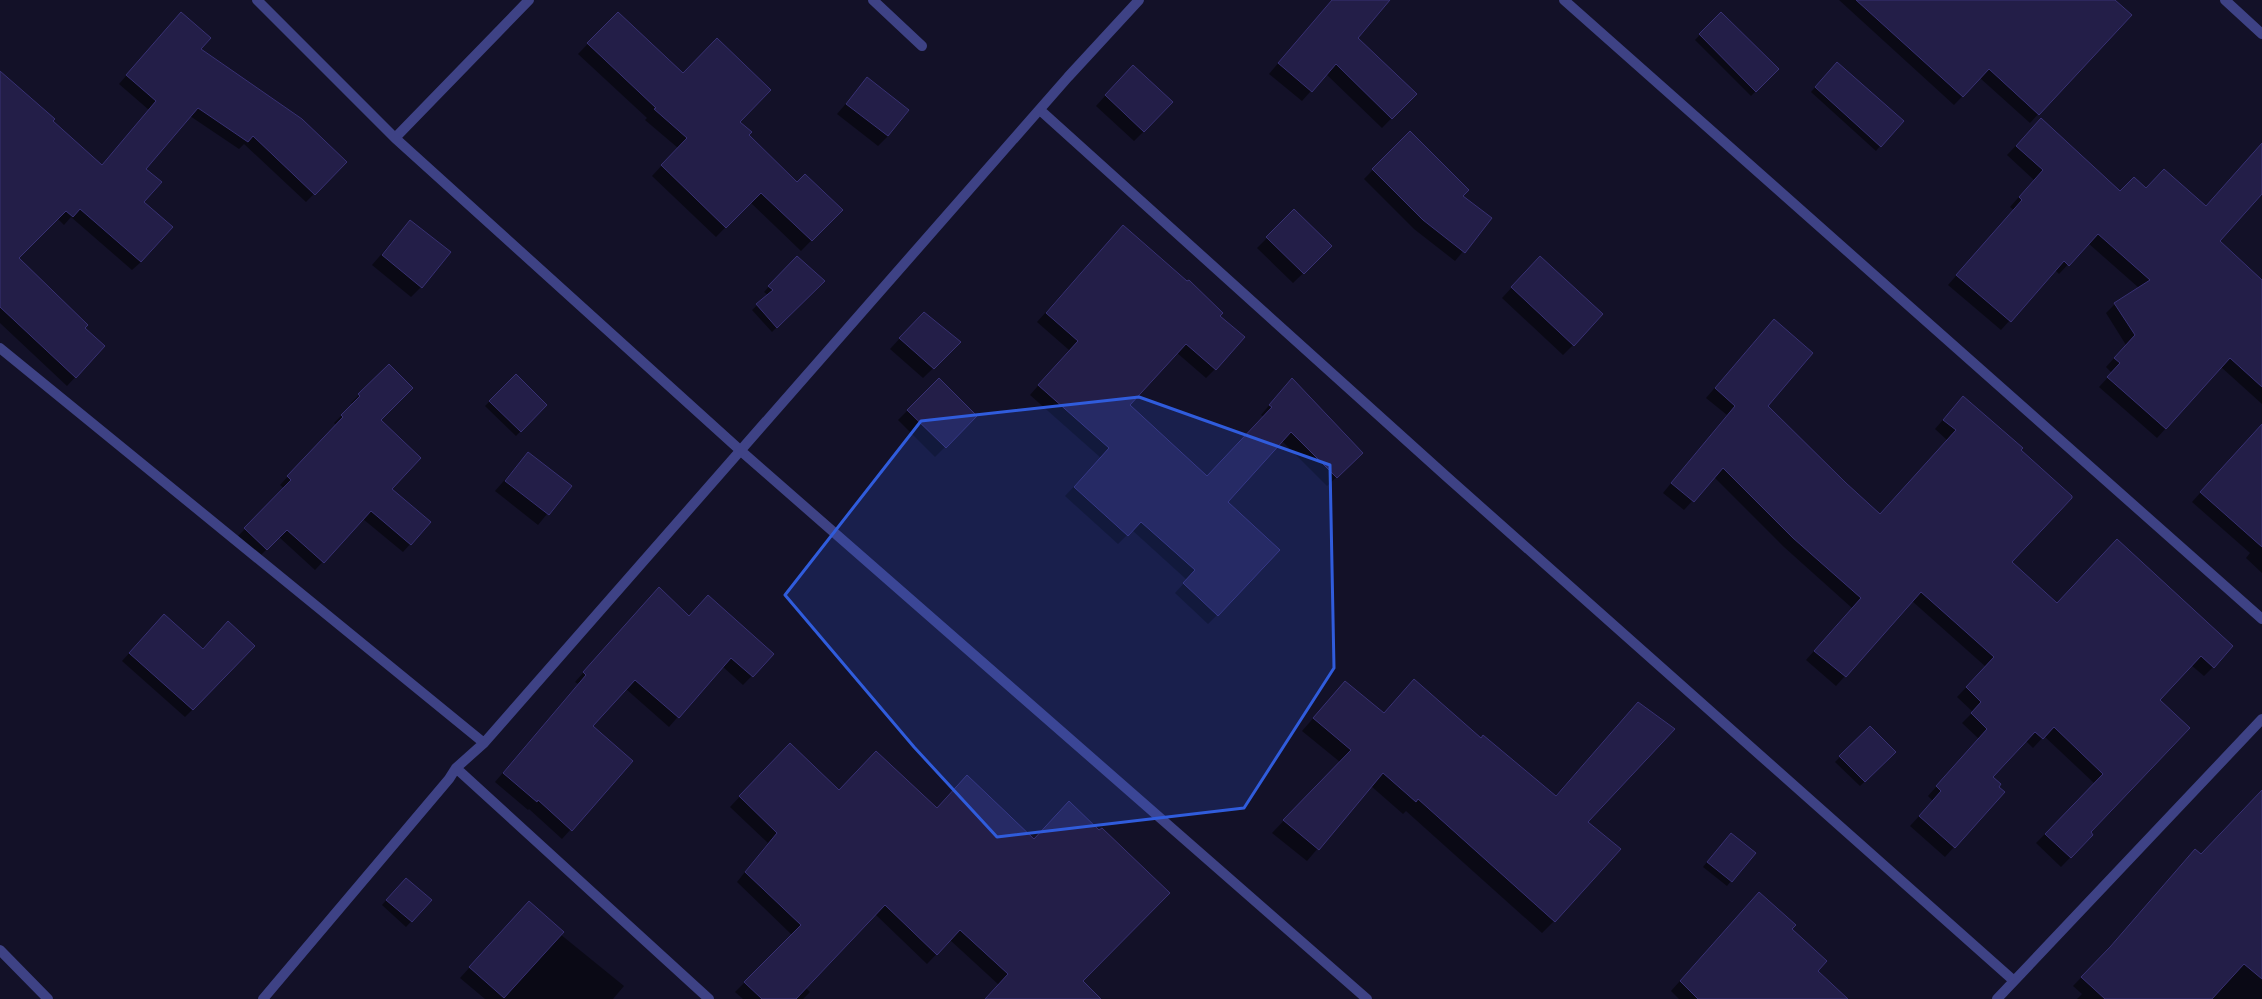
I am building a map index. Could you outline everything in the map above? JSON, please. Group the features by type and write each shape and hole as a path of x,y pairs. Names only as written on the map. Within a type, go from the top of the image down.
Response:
{"street":[{"path":"257,0 395,138 741,451 1367,999"},
{"path":"395,138 530,0"},
{"path":"873,0 922,46"},
{"path":"263,999 449,779 456,768 484,743 1068,77 1139,0"},
{"path":"1564,0 2262,619"},
{"path":"2225,0 2262,34"},
{"path":"1040,110 1453,482 2013,980"},
{"path":"0,348 484,743"},
{"path":"1997,999 2013,980 2262,719"},
{"path":"456,768 709,999"},
{"path":"0,950 48,999"}],"highlighted area":[{"path":"1139,397 1330,465 1334,668 1244,808 997,837 914,747 785,595 921,421"}],"building":[{"path":"1332,0 1390,0 1358,38 1417,94 1392,119 1336,64 1312,92 1278,63"},
{"path":"1856,0 2115,0 2132,15 2039,115 1989,69 1963,97"},
{"path":"181,12 211,38 201,49 302,119 347,162 315,195 253,136 248,142 198,108 146,169 162,182 144,202 173,227 141,262 80,209 73,217 66,211 19,258 88,325 85,328 105,346 76,378 0,307 0,71 55,119 53,121 102,165 156,101 126,75"},
{"path":"618,12 683,73 717,38 771,90 740,122 752,132 749,135 797,182 805,174 843,210 812,241 761,193 726,228 661,165 687,138 654,109 656,108 587,43"},
{"path":"1721,12 1779,69 1756,92 1699,34"},
{"path":"1837,62 1904,121 1881,147 1815,87"},
{"path":"1133,65 1173,102 1144,132 1105,95"},
{"path":"867,77 909,110 888,136 846,104"},
{"path":"2041,118 2120,191 2134,177 2146,188 2164,169 2206,206 2262,143 2262,194 2220,241 2262,280 2262,387 2230,358 2166,429 2107,377 2120,363 2114,358 2135,335 2114,303 2150,280 2098,234 2069,266 2064,261 2011,322 1956,275 2022,200 2019,197 2043,170 2016,146"},
{"path":"1410,131 1469,190 1463,196 1492,218 1465,253 1423,220 1372,169"},
{"path":"1294,209 1332,246 1304,274 1266,237"},
{"path":"410,220 451,252 422,288 382,255"},
{"path":"1123,225 1187,281 1189,280 1223,313 1220,316 1245,337 1216,370 1186,344 1130,405 1207,476 1272,407 1269,405 1292,378 1363,453 1337,478 1291,432 1228,502 1280,550 1218,616 1183,583 1195,570 1141,522 1128,536 1074,487 1109,448 1038,385 1078,341 1046,313"},
{"path":"797,256 825,281 777,328 756,304 773,290 768,286"},
{"path":"1540,256 1603,314 1574,346 1511,287"},
{"path":"924,312 961,342 934,369 899,338"},
{"path":"1774,319 1813,353 1768,406 1846,483 1880,514 1956,430 1943,420 1963,396 2023,448 2021,450 2072,496 2072,498 2012,562 2057,603 2117,539 2233,646 2214,668 2201,656 2160,700 2190,728 2091,832 2093,835 2071,858 2045,834 2103,774 2054,727 2043,739 2035,732 1993,777 2001,784 1999,787 2005,792 1955,848 1919,816 1941,791 1936,786 1987,729 1971,713 1981,702 1966,687 1994,657 1921,592 1846,677 1814,651 1861,598 1793,538 1723,468 1694,502 1671,483 1735,406 1715,388"},
{"path":"389,364 413,388 381,420 421,458 392,489 431,522 411,545 371,511 324,563 287,530 267,550 244,528 291,480 287,476 343,417 341,415 360,396 358,394"},
{"path":"516,374 547,405 521,432 489,401"},
{"path":"939,378 977,416 946,448 907,410"},
{"path":"2262,424 2262,547 2200,492"},
{"path":"528,452 572,486 549,515 505,481"},
{"path":"659,587 689,616 708,595 774,654 753,677 731,658 679,718 635,680 593,726 633,761 572,831 538,800 537,802 503,773 586,675 583,672"},
{"path":"164,614 203,649 228,621 255,646 193,710 129,653"},
{"path":"1414,679 1481,738 1483,735 1556,796 1638,702 1675,729 1588,822 1621,849 1555,922 1418,799 1416,802 1383,773 1319,850 1283,820 1351,750 1313,718 1345,681 1384,713"},
{"path":"1870,726 1896,752 1865,782 1839,756"},
{"path":"790,743 839,790 876,751 937,808 967,775 1034,839 1069,801 1099,830 1102,828 1170,893 1083,981 1101,999 985,999 1008,974 960,930 937,955 885,905 796,999 762,999 744,982 801,925 745,872 777,833 739,796"},
{"path":"2262,790 2262,979 2244,964 2212,999 2105,999 2081,977 2110,947 2195,849 2201,854"},
{"path":"1731,833 1756,853 1732,882 1707,862"},
{"path":"406,878 432,900 412,922 386,900"},
{"path":"1759,892 1796,925 1792,929 1827,961 1818,971 1848,999 1698,999 1680,981"},
{"path":"529,901 564,932 504,998 469,967"}]}
